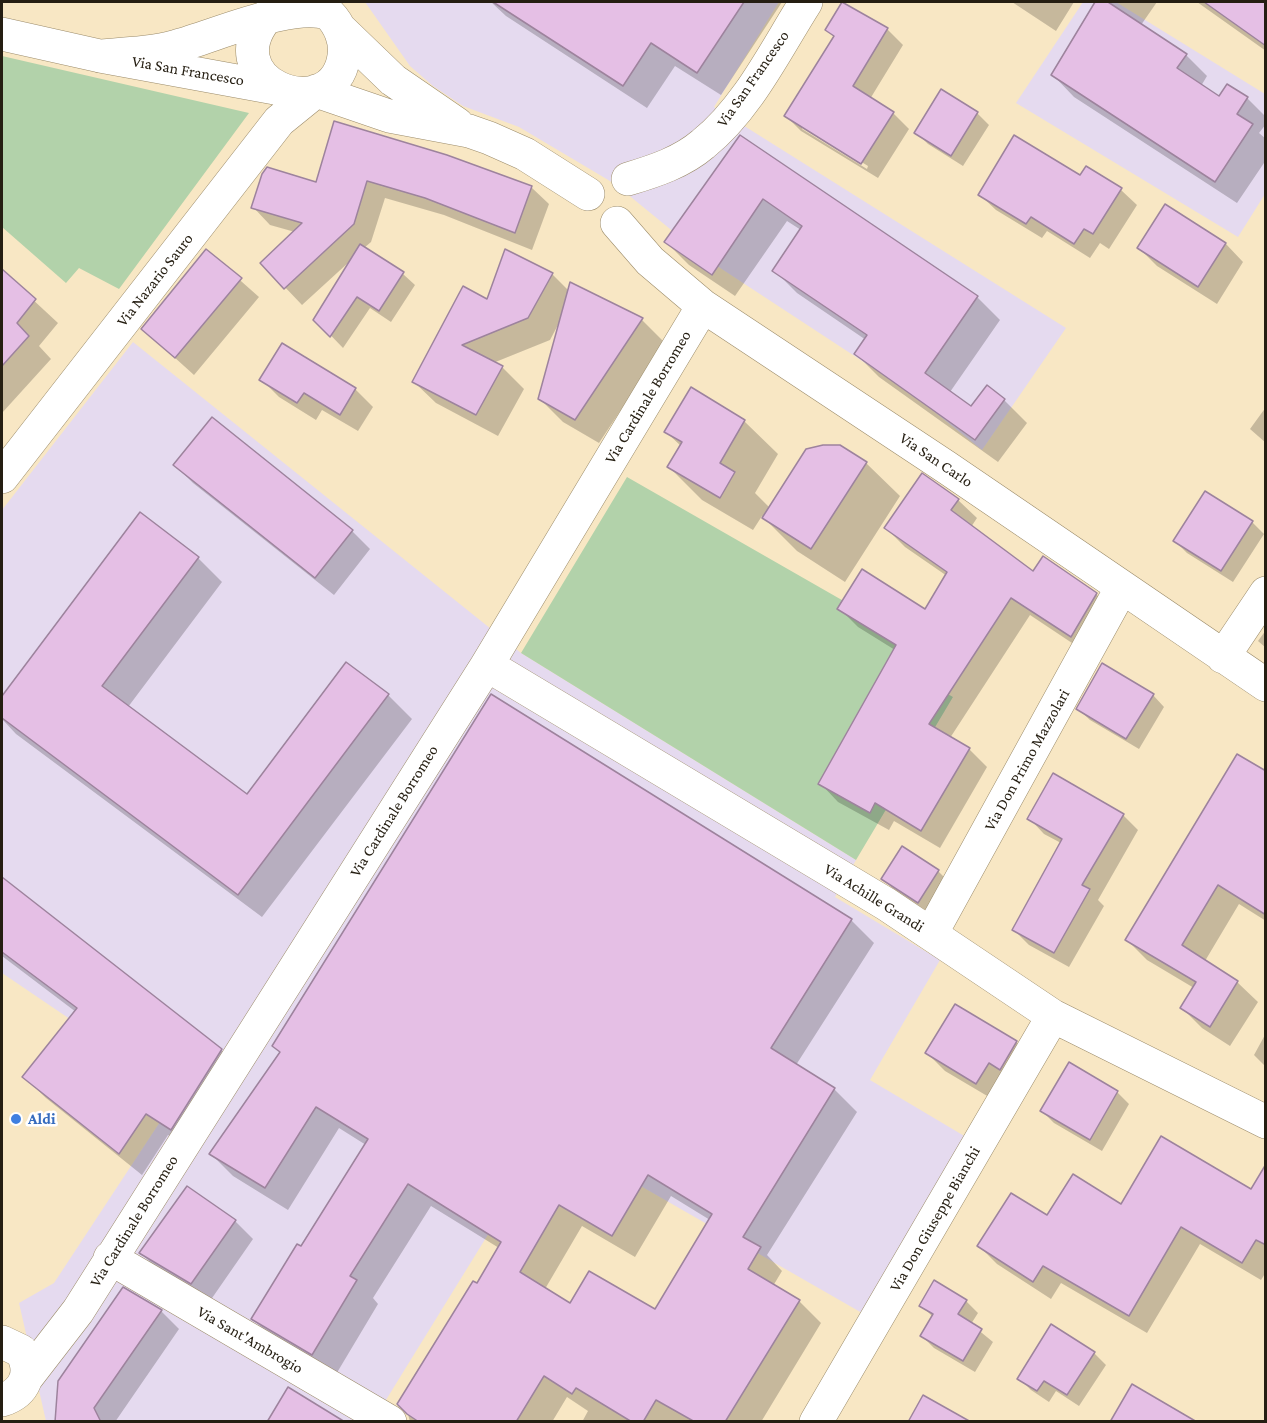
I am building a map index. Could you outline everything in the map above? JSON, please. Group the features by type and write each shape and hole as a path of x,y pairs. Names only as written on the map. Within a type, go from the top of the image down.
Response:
{"street":[{"name":"Via San Francesco","path":"588,194 599,177 619,175 628,179 681,159 703,145 720,129 758,77 806,2"},
{"path":"328,14 345,48 343,61 329,83 316,91 296,94 275,88 263,77 256,64 252,49 258,26 267,11 293,3 309,4 328,14 393,80 468,131"},
{"name":"Via San Francesco","path":"100,56 174,47 209,35 249,15 267,11"},
{"name":"Via San Francesco","path":"2,34 100,56 275,88"},
{"path":"316,91 405,120 468,131 525,154 588,194 590,210 595,216 609,223 627,219 634,210 637,200 635,188 628,179"},
{"name":"Via Nazario Sauro","path":"2,477 279,121 316,91"},
{"name":"Via San Carlo","path":"617,223 650,261 703,306 1266,685"},
{"name":"Via Cardinale Borromeo","path":"17,1387 78,1311 487,665 703,306"},
{"name":"Via Don Primo Mazzolari","path":"931,934 1122,587"},
{"path":"1223,657 1266,593"},
{"name":"Via Achille Grandi","path":"487,665 886,904 1053,1016 1266,1122"},
{"name":"Via Don Giuseppe Bianchi","path":"816,1422 1053,1016"},
{"name":"Via Sant'Ambrogio","path":"110,1258 390,1422"},
{"path":"3,1342 32,1335 78,1311"},
{"path":"3,1342 21,1351 26,1359 17,1387 24,1422"}],"shaded area":[{"path":"365,2 779,2 714,107 1066,328 982,450 911,393 708,260 615,184 519,127 463,106 433,86 410,66"},
{"path":"1083,2 1116,2 1265,94 1265,194 1238,237 1016,103"},
{"path":"133,342 521,653 856,860 835,897 940,960 870,1080 966,1137 862,1313 550,1134 373,1421 46,1421 19,1303 54,1283 179,1093 2,973 2,510"}],"green space":[{"path":"2,56 249,113 119,289 79,268 66,283 2,227"},
{"path":"627,477 903,635 890,661 953,697 856,860 521,653"}],"building":[{"path":"493,2 744,2 697,73 651,43 623,86"},
{"path":"842,2 888,28 853,86 894,112 861,164 784,116 834,36 825,30"},
{"path":"1095,2 1108,2 1187,54 1177,68 1219,96 1227,84 1248,97 1237,114 1253,124 1215,182 1051,75"},
{"path":"1204,2 1266,2 1266,46"},
{"path":"941,89 978,112 951,156 914,133"},
{"path":"334,121 447,155 532,186 515,233 425,198 367,181 354,224 284,289 260,263 302,223 251,208 262,174 267,167 316,182"},
{"path":"740,135 978,296 925,373 971,406 987,385 1005,399 975,440 854,354 867,335 772,271 802,226 763,199 712,275 664,242"},
{"path":"1014,135 1080,175 1086,166 1122,188 1093,234 1084,229 1074,244 1031,217 1026,224 978,195"},
{"path":"1165,204 1226,243 1198,287 1137,248"},
{"path":"360,244 404,272 379,311 357,297 330,337 313,320"},
{"path":"206,249 242,278 175,358 141,329"},
{"path":"505,249 553,273 528,318 462,345 503,366 476,415 412,382 463,286 487,299"},
{"path":"2,269 36,299 17,323 29,336 2,366"},
{"path":"570,282 643,318 575,420 538,399"},
{"path":"282,343 356,388 340,415 304,393 297,403 259,380"},
{"path":"691,387 745,420 720,463 735,472 720,498 667,467 682,442 664,432"},
{"path":"212,417 353,530 315,578 173,465"},
{"path":"823,445 840,445 867,462 811,549 762,518 806,449"},
{"path":"922,473 959,499 951,510 1033,571 1043,556 1097,593 1071,637 1011,598 929,724 970,748 921,831 875,803 870,813 818,784 896,645 837,609 862,569 925,609 947,572 884,528"},
{"path":"1205,491 1253,521 1221,571 1173,541"},
{"path":"140,512 199,557 102,686 247,794 346,662 389,694 238,895 2,718 2,696"},
{"path":"1102,663 1154,694 1126,739 1076,709"},
{"path":"491,694 852,919 771,1048 835,1088 743,1237 761,1247 748,1269 800,1300 725,1422 695,1422 656,1400 643,1422 632,1422 576,1388 572,1394 544,1376 516,1422 419,1422 407,1414 397,1404 473,1281 477,1283 501,1242 408,1184 350,1276 357,1280 312,1355 251,1319 297,1244 301,1246 368,1139 316,1107 265,1188 209,1154 280,1052 272,1046","holes":["648,1175 712,1214 655,1309 589,1271 570,1303 520,1272 559,1205 612,1236"]},
{"path":"1237,754 1266,771 1266,915 1218,885 1182,945 1238,981 1210,1027 1180,1008 1196,982 1125,940"},
{"path":"1053,773 1124,814 1082,885 1090,889 1054,953 1012,930 1062,839 1027,819"},
{"path":"902,846 939,870 918,903 881,879"},
{"path":"2,877 222,1049 171,1130 146,1114 119,1154 22,1077 77,1008 2,952"},
{"path":"955,1004 1017,1041 1000,1070 989,1063 976,1084 925,1053"},
{"path":"1069,1062 1118,1091 1090,1140 1040,1111"},
{"path":"1161,1136 1251,1189 1266,1164 1266,1245 1256,1240 1242,1263 1181,1227 1129,1316 1043,1266 1033,1282 977,1246 1011,1193 1047,1215 1073,1174 1121,1204"},
{"path":"187,1186 236,1220 191,1284 139,1253"},
{"path":"934,1280 967,1300 958,1314 982,1329 963,1361 920,1336 933,1314 919,1306"},
{"path":"123,1287 162,1310 94,1408 101,1422 55,1422 58,1381"},
{"path":"1051,1324 1095,1352 1067,1395 1044,1381 1037,1391 1017,1379"},
{"path":"1132,1384 1197,1422 1110,1422"},
{"path":"288,1387 345,1422 267,1422"},
{"path":"923,1395 971,1422 908,1422"}],"place":[{"name":"Aldi","path":"16,1119"}]}
